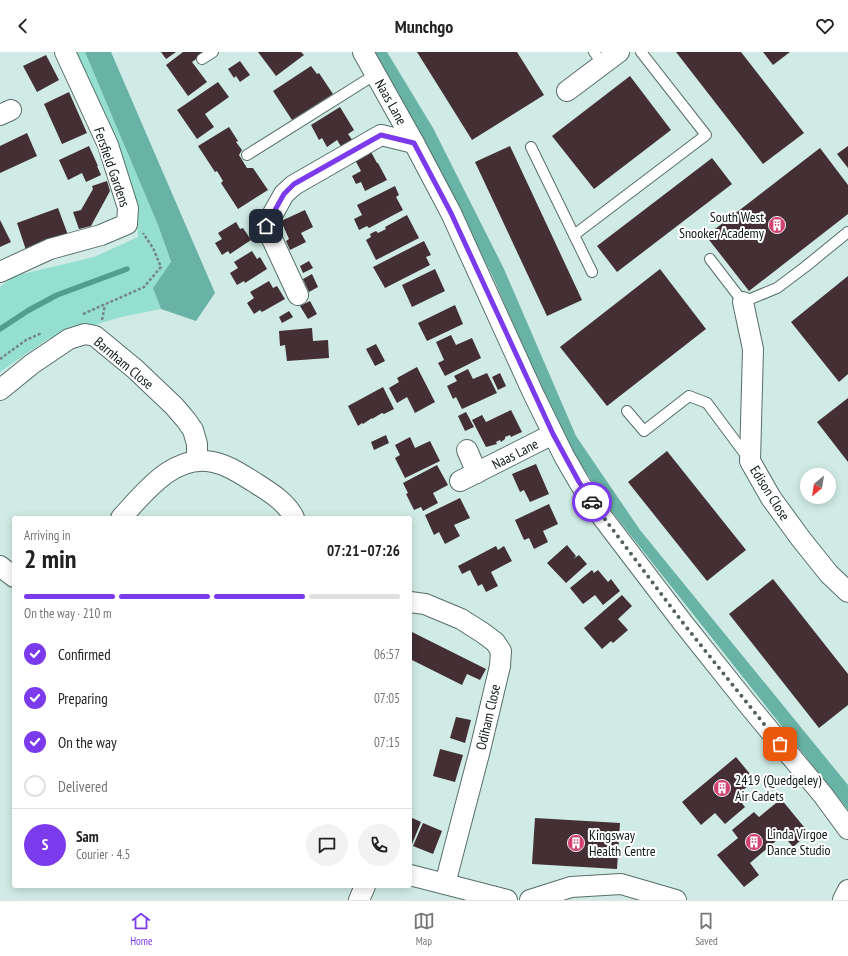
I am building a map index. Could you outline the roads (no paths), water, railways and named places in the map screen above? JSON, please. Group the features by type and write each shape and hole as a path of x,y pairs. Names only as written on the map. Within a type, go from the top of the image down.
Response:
{"street":[{"name":"Fersfield Gardens","path":"0,272 50,249 101,235 127,224 128,208 108,145 65,52"},
{"name":"Naas Lane","path":"362,52 376,74 451,213 553,434 579,482 596,509 683,623 760,720 823,795 848,829"},
{"path":"567,91 598,58 619,52"},
{"path":"298,295 266,226 284,194 294,184 381,135 414,143"},
{"name":"Edison Close","path":"743,302 753,349 750,461 771,498 801,540 829,574 848,592"},
{"name":"Barnham Close","path":"0,390 32,364 70,339 85,334 95,336 135,369 174,406 186,420 193,430 197,444 197,461"},
{"name":"Naas Lane","path":"467,450 469,477 553,434"},
{"path":"123,516 167,472 180,465 197,461 212,461 233,469 283,503 293,516"},
{"path":"0,566 12,575"},
{"name":"Odiham Close","path":"412,602 425,604 461,619 495,642 501,651 500,666 480,750 445,884"},
{"path":"412,876 507,900"},
{"path":"530,900 571,887 621,884 676,900"},
{"path":"359,900 364,888"},
{"path":"843,900 848,890"}],"lane":[{"path":"202,59 213,52"},
{"path":"574,235 706,134 641,52"},
{"path":"247,155 376,74"},
{"path":"531,147 592,272"},
{"path":"710,258 743,302 777,288 848,232"},
{"path":"627,411 644,431 690,396 707,403 750,461"}],"waterway":[{"path":"0,329 29,310 57,295 127,269"}],"place":[{"name":"South West Snooker Academy","path":"777,225"},
{"name":"2419 (Quedgeley) Air Cadets","path":"722,788"},
{"name":"Linda Virgoe Dance Studio","path":"754,842"},
{"name":"Kingsway Health Centre","path":"576,843"}]}
